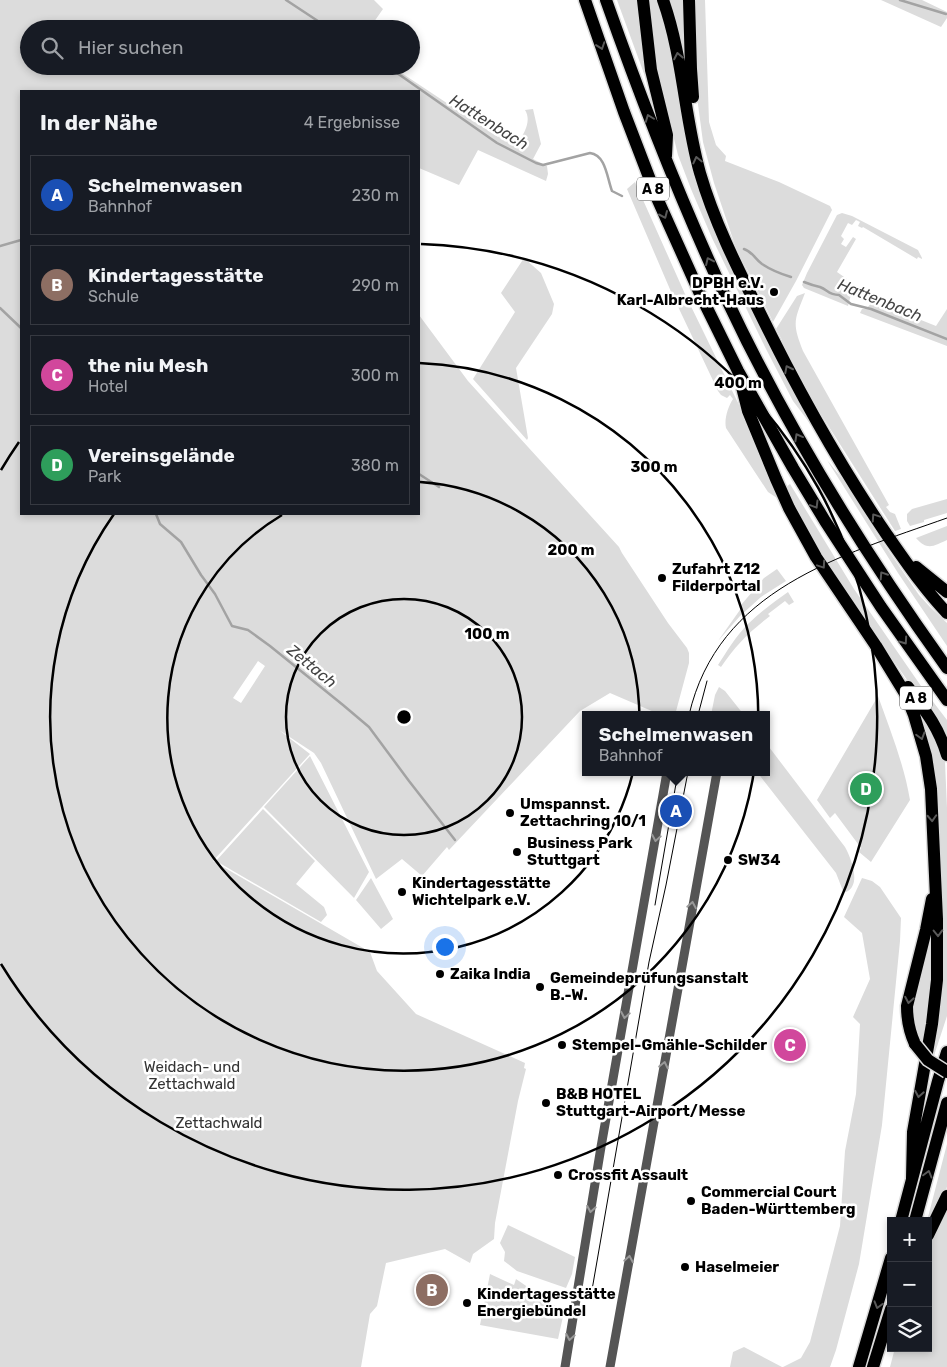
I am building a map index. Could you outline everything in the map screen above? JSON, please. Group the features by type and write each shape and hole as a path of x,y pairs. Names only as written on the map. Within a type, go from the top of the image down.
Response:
{"highway":[{"name":"A 8","path":"585,0 645,168 697,288 738,371 824,521 880,608 947,700"},
{"name":"A 8","path":"606,0 666,163 727,300 757,359 794,430 846,518 947,668"},
{"name":"A 8","path":"643,0 651,70 667,135 666,163"},
{"path":"663,0 676,45 700,173 717,223 792,378 820,427 855,486 896,548 927,590 947,613"},
{"path":"689,121 693,99 690,0"},
{"name":"A 8","path":"738,371 748,411 789,508 816,557 876,646 930,718 947,756"},
{"path":"896,548 947,592"},
{"path":"876,646 906,695 914,715 926,756 931,789 936,884 937,980 932,1024 913,1132 912,1178"},
{"path":"936,884 907,1006 908,1028 915,1044 928,1060 947,1072"},
{"path":"902,1217 947,1052"},
{"path":"916,1217 947,1103"},
{"path":"932,1227 947,1196"},
{"path":"859,1367 890,1262"},
{"path":"873,1367 887,1322"}],"street":[{"path":"565,1367 601,1147 666,776"},
{"path":"610,1367 715,776"}],"green space":[{"name":"Zettachwald","path":"0,0 374,0 383,9 375,20 20,20 20,75 405,75 498,137 502,135 516,141 519,140 527,125 528,117 525,110 533,109 541,144 533,159 547,166 548,174 546,181 478,150 459,185 420,168 420,90 20,90 20,515 420,515 420,316 468,381 619,547 689,653 689,663 676,711 652,711 610,693 580,711 449,850 447,847 422,876 402,859 376,879 321,763 314,753 279,730 310,754 213,861 370,952 377,971 416,1014 525,1063 524,1068 526,1069 518,1101 495,1223 494,1239 473,1254 470,1263 445,1249 386,1263 377,1306 370,1314 361,1367 0,1367","holes":["258,661 265,666 241,703 233,698"]},
{"path":"617,0 637,0 650,90"},
{"path":"649,0 657,0 673,56 687,146 702,198 813,426 793,401 766,349 712,238 691,189 678,155 658,73"},
{"path":"669,0 685,0 685,61 677,26"},
{"path":"693,0 705,0 709,122 716,145 726,156 725,161 779,182 830,206 832,210 773,322 738,254 714,183 703,142 697,97"},
{"path":"881,0 922,0 947,12 947,18 941,27"},
{"path":"635,182 685,294 740,407 780,500 768,492 726,428 727,413 733,399 730,395 727,398 721,395 718,391 672,294 627,189"},
{"path":"842,213 852,216 918,250 922,258 918,257 917,259 863,227 858,226 860,222 856,220 852,225 848,223 841,236 844,239 841,244 846,247 853,237 856,239 837,272 847,279 846,282 853,287 848,306 804,288 802,285 837,215"},
{"path":"524,258 541,273 554,304 552,314 516,368 527,440 473,379 515,312 501,293"},
{"path":"805,293 796,322 797,334 803,351 889,505 886,507 895,514 901,529 895,531 810,397 776,329 797,296"},
{"path":"875,299 936,326 947,309 947,346 860,313 862,309 866,309"},
{"path":"827,460 849,487 877,534 919,595 947,623 947,646 898,573"},
{"path":"790,484 854,589 921,686 947,720 947,744 934,718 832,571 786,487"},
{"path":"947,499 947,513 910,526 907,521 907,514 912,509"},
{"path":"947,526 947,540 938,544 927,546 916,538"},
{"path":"777,569 786,581 761,597 740,616 718,641 742,607 741,605 764,578"},
{"path":"788,592 794,602 789,605 785,601 768,614 770,616 743,640 721,667 718,665 748,624"},
{"path":"719,687 725,691 741,711 712,711 715,695"},
{"path":"878,696 900,760 910,800 871,862 859,852 861,848 835,813 830,818 817,800"},
{"path":"916,708 940,745 945,762 947,808 947,1016 928,1074 932,1041 935,774 927,734"},
{"path":"770,748 845,847 854,871 851,889 846,892 843,891 836,873 760,776 770,776"},
{"path":"310,756 369,872 354,898 264,807"},
{"path":"263,809 315,861 296,884 324,907 327,915 321,922 216,861"},
{"path":"371,878 393,919 381,929 356,900"},
{"path":"862,878 872,881 880,887 901,918 882,1125 859,1264 830,1367 783,1367 801,1358 810,1342 840,1226 845,1151 856,1094 860,1024 853,1017 870,979 862,933 844,917"},
{"path":"932,921 934,955 924,1042 919,1041 911,1010"},
{"path":"947,1144 947,1187 935,1211 931,1217 928,1217"},
{"path":"947,1209 947,1367 890,1367 894,1352 932,1352 932,1239"},
{"path":"508,1225 575,1257 572,1274 566,1288 517,1271 504,1261 505,1252 500,1243"},
{"path":"490,1274 514,1285 516,1279 564,1312 558,1339 480,1325"},
{"path":"744,1347 782,1367 730,1367 733,1352"}],"waterway":[{"name":"Hattenbach","path":"286,0 316,20"},
{"path":"900,0 946,14"},
{"name":"Hattenbach","path":"400,75 497,143 536,163 543,165 590,153 595,155 603,162 612,191 622,196"},
{"path":"0,246 20,240"},
{"name":"Hattenbach","path":"744,249 765,266 791,277"},
{"name":"Hattenbach","path":"804,282 839,295 851,304 871,309 947,339"},
{"name":"Zettach","path":"0,308 20,327"},
{"path":"420,475 439,487"},
{"name":"Zettach","path":"156,515 160,524 181,542 215,594 232,626 248,630 270,646 369,727 455,840"}],"tram line":[{"path":"690,711 704,672 726,636 755,607 789,584 826,564 866,547 947,518"},
{"path":"699,711 707,681"},
{"path":"655,905 677,776"},
{"path":"592,1290 649,962 687,776"}],"place":[{"name":"DPBH e.V. Karl-Albrecht-Haus","path":"774,292"},
{"name":"Zufahrt Z12 Filderportal","path":"662,578"},
{"name":"Vereinsgelände","path":"866,789"},
{"name":"Schelmenwasen","path":"676,811"},
{"name":"Umspannst. Zettachring 10/1","path":"510,813"},
{"name":"Business Park Stuttgart","path":"517,852"},
{"name":"SW34","path":"728,860"},
{"name":"Kindertagesstätte Wichtelpark e.V.","path":"402,892"},
{"name":"Zaika India","path":"440,974"},
{"name":"Gemeindeprüfungsanstalt B.-W.","path":"540,987"},
{"name":"Stempel-Gmähle-Schilder","path":"562,1045"},
{"name":"the niu Mesh","path":"790,1045"},
{"name":"B&B HOTEL Stuttgart-Airport/Messe","path":"546,1103"},
{"name":"Crossfit Assault","path":"558,1175"},
{"name":"Commercial Court Baden-Württemberg","path":"691,1201"},
{"name":"Haselmeier","path":"685,1267"},
{"name":"Kindertagesstätte","path":"432,1290"},
{"name":"Kindertagesstätte Energiebündel","path":"467,1303"}],"park label":[{"name":"Weidach- und Zettachwald","path":"192,1076"}]}
